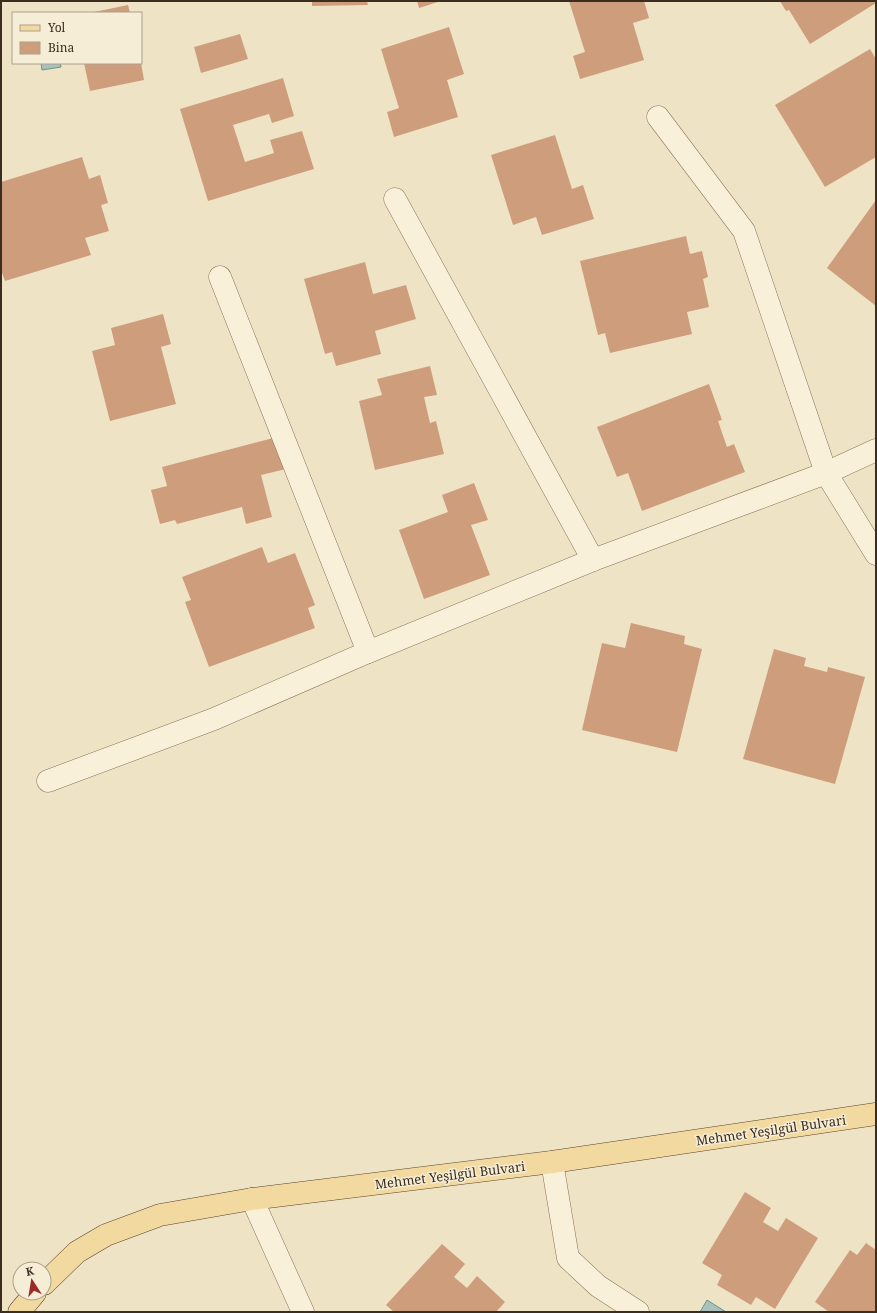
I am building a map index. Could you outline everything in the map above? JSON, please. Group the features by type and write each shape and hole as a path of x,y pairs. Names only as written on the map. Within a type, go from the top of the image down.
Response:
{"main road":[{"name":"Mehmet Yeşilgül Bulvari","path":"52,1276 77,1252 106,1235 160,1215 252,1199 552,1162 876,1114"},
{"path":"19,1312 28,1301"}],"street":[{"path":"658,117 744,231 826,473 876,554"},
{"path":"395,199 593,560"},
{"path":"220,277 368,652"},
{"path":"48,781 214,719 368,652 593,560 826,473 876,450"},
{"path":"552,1162 568,1258 598,1286 638,1312"},
{"path":"252,1199 304,1312"}],"water":[{"path":"41,64 60,64 61,67 42,70"},
{"path":"707,1300 726,1312 700,1312"}],"building":[{"path":"312,1 367,1 368,5 312,6"},
{"path":"417,1 441,1 419,8"},
{"path":"569,1 644,1 649,18 633,23 644,60 580,79 573,56 585,52"},
{"path":"780,1 876,1 876,3 810,44 789,10 786,11"},
{"path":"128,5 130,12 94,12"},
{"path":"449,27 464,74 447,80 458,117 394,137 387,112 399,108 381,49"},
{"path":"240,34 248,59 201,73 194,47"},
{"path":"870,49 876,59 876,157 825,187 775,105"},
{"path":"84,64 141,64 144,80 90,91"},
{"path":"283,78 294,116 272,123 269,114 233,125 245,162 274,153 270,140 302,131 314,169 208,201 180,109"},
{"path":"555,135 572,189 583,185 594,219 542,235 536,217 513,225 491,155"},
{"path":"82,157 89,179 100,175 108,203 101,205 109,231 85,238 91,255 5,281 1,270 1,182"},
{"path":"876,200 876,306 827,268"},
{"path":"686,236 690,254 702,251 708,277 703,279 709,307 687,312 692,334 610,353 605,333 598,335 580,261"},
{"path":"365,262 373,294 406,285 416,319 375,331 381,354 336,366 332,352 325,354 304,279"},
{"path":"163,314 171,344 161,347 176,404 110,421 92,351 115,345 111,328"},
{"path":"430,366 437,395 424,397 430,423 436,421 444,454 375,470 359,401 382,395 377,379"},
{"path":"709,384 722,420 718,421 727,447 734,444 745,472 642,511 628,473 617,477 597,427"},
{"path":"277,437 286,469 261,475 272,517 246,524 242,507 177,524 175,520 160,524 151,490 167,486 162,467"},
{"path":"474,483 488,520 471,525 490,575 424,599 399,530 448,512 442,495"},
{"path":"262,547 268,563 295,553 315,605 308,608 315,628 209,667 185,602 191,600 182,577"},
{"path":"631,623 685,636 684,644 702,649 677,752 582,730 602,643 625,648"},
{"path":"774,649 806,658 804,666 827,672 828,667 865,677 835,784 743,759"},
{"path":"745,1192 771,1208 763,1222 778,1231 786,1218 818,1238 775,1309 756,1297 751,1305 717,1285 722,1275 702,1263"},
{"path":"866,1243 876,1250 876,1312 829,1312 815,1302 850,1250 857,1255"},
{"path":"442,1244 465,1264 454,1277 467,1288 477,1276 505,1302 496,1312 394,1312 386,1305"}]}
